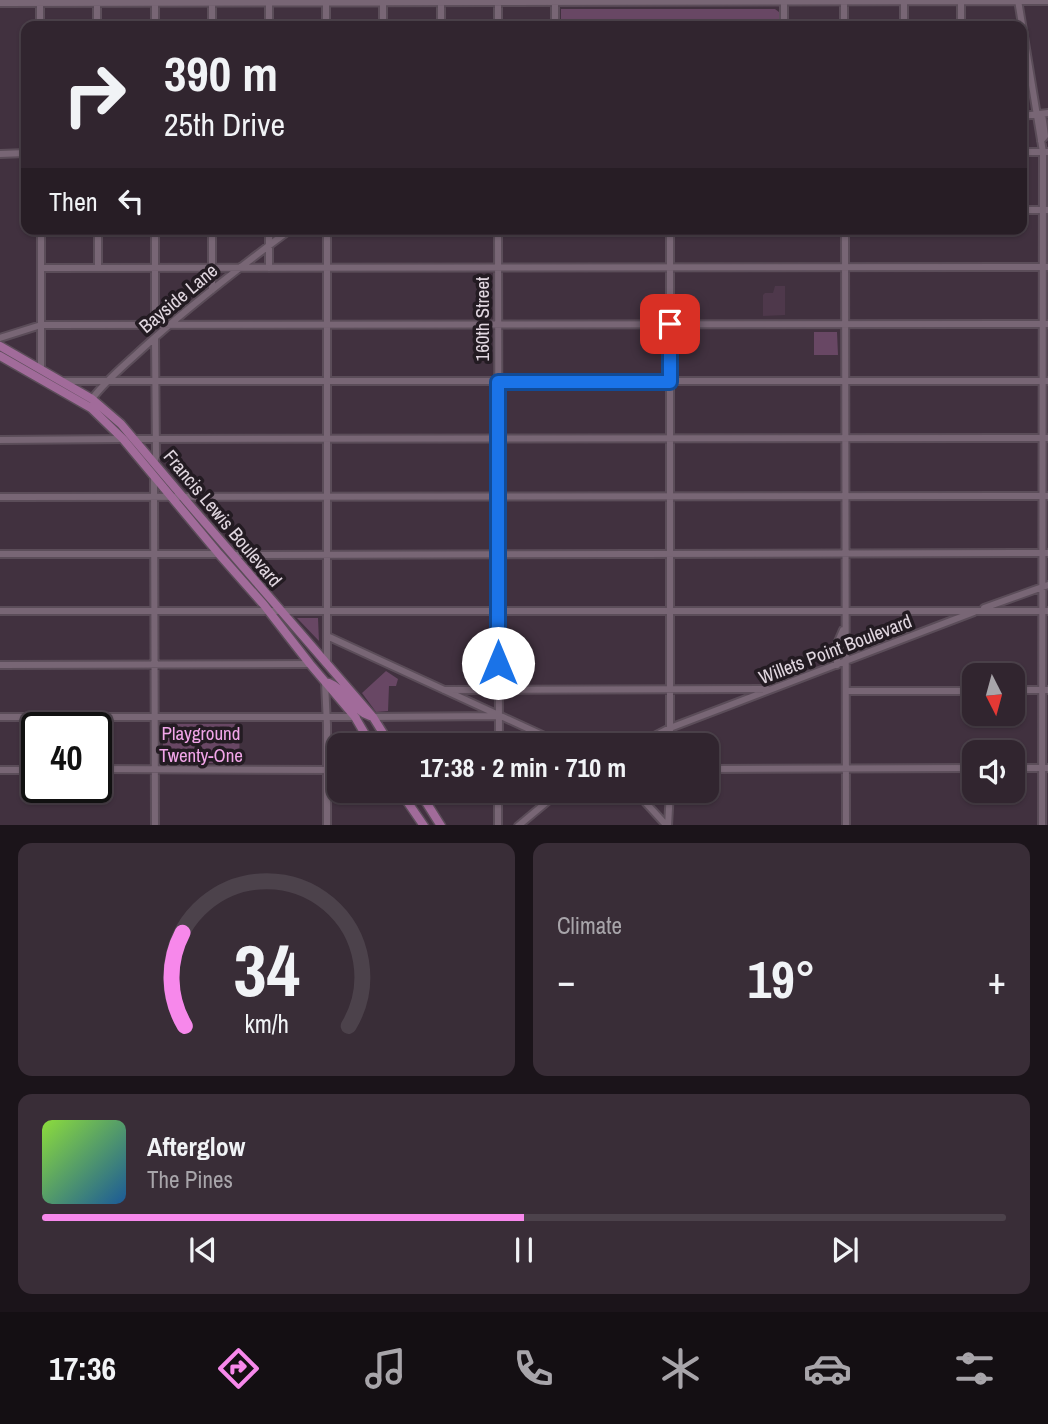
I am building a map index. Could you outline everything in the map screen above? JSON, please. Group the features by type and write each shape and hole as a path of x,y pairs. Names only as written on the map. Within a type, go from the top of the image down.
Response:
{"main road":[{"name":"Francis Lewis Boulevard","path":"0,346 92,399 135,439 373,717 383,733"},
{"name":"Francis Lewis Boulevard","path":"0,356 91,408 123,439 269,611 355,717 364,733"},
{"path":"325,682 335,685 361,713 373,717"},
{"path":"408,803 424,825"},
{"path":"427,803 441,825"}],"street":[{"path":"155,1 155,21"},
{"path":"269,1 269,21"},
{"path":"326,1 326,21"},
{"path":"383,1 383,21"},
{"path":"440,1 440,21"},
{"path":"498,1 498,21"},
{"path":"555,1 555,21"},
{"path":"784,1 784,21"},
{"path":"844,1 844,21"},
{"path":"904,1 904,21"},
{"path":"961,1 961,21"},
{"path":"1018,1 1022,21"},
{"path":"0,3 1048,1"},
{"path":"40,2 40,21"},
{"path":"97,2 97,21"},
{"path":"212,2 212,21"},
{"path":"1027,43 1045,136 1041,141 1045,152 1046,267 1045,768 1042,825"},
{"path":"1027,152 1045,152"},
{"path":"0,154 21,153"},
{"path":"1027,210 1045,210"},
{"path":"40,235 41,369"},
{"path":"98,235 98,268"},
{"path":"155,235 155,325"},
{"path":"212,235 212,290"},
{"path":"269,235 270,268"},
{"name":"Bayside Lane","path":"92,399 170,325 283,235"},
{"path":"327,235 327,664"},
{"name":"160th Street","path":"498,235 499,733"},
{"path":"670,235 670,733"},
{"path":"845,235 846,825"},
{"path":"41,268 1046,267"},
{"path":"0,338 41,325 1046,324"},
{"path":"154,463 155,338"},
{"path":"63,381 1046,381"},
{"path":"135,439 1046,438"},
{"path":"0,440 123,439"},
{"path":"154,476 155,825"},
{"path":"0,496 1046,496"},
{"path":"234,555 1046,553"},
{"path":"0,554 219,554"},
{"name":"Willets Point Boulevard","path":"662,733 1046,586"},
{"path":"938,610 939,626"},
{"path":"0,611 1046,611"},
{"path":"837,665 837,644 845,626"},
{"path":"327,636 537,733"},
{"path":"0,665 310,664"},
{"path":"112,769 327,770 325,682"},
{"path":"733,689 733,705"},
{"path":"444,690 772,690"},
{"path":"1026,690 1045,690"},
{"path":"846,691 962,691"},
{"path":"467,716 468,701"},
{"path":"0,717 499,716"},
{"path":"719,769 962,768"},
{"path":"1025,768 1045,768"},
{"path":"0,770 21,770"},
{"path":"327,803 327,825"},
{"path":"498,803 498,825"},
{"path":"523,824 547,803"},
{"path":"647,803 668,825"},
{"path":"668,825 669,803"}],"shaded area":[{"path":"775,286 785,286 785,315 763,316 763,295 773,293"}],"green space":[{"path":"561,9 775,9 779,12 779,21 561,21"},
{"path":"814,332 837,332 838,355 814,355"},
{"path":"297,618 318,618 319,641"},
{"path":"386,671 398,679 396,686 389,686 388,711 376,712 362,693"},
{"name":"Playground Twenty-One","path":"163,724 240,724 239,763 163,763"}],"route":[{"path":"498,663 498,382 670,382 670,324"}]}
